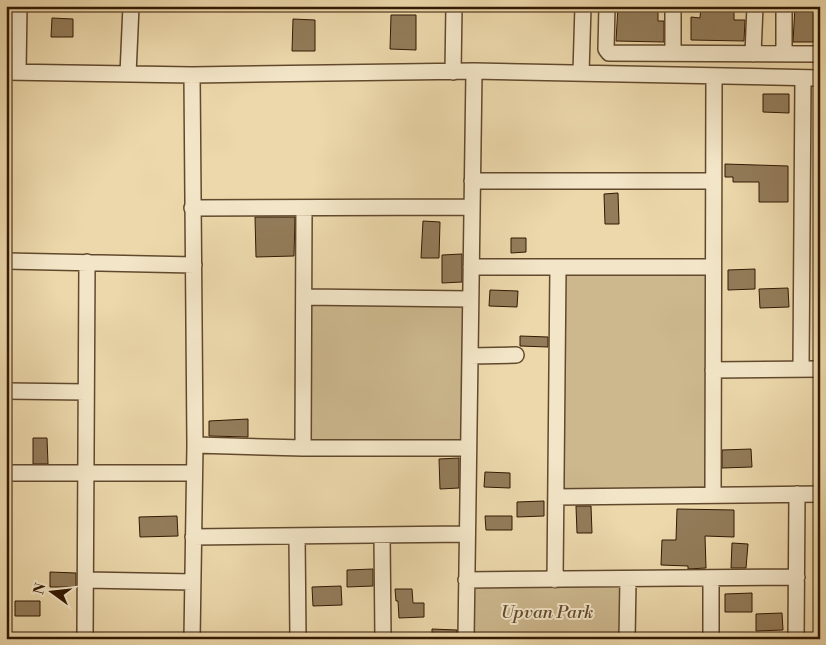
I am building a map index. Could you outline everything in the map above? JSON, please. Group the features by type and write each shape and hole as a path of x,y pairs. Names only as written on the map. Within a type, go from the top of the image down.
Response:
{"street":[{"path":"19,6 12,72 192,75 474,72 820,78"},
{"path":"128,74 131,6"},
{"path":"453,72 454,6"},
{"path":"581,74 583,6"},
{"path":"607,6 607,52 609,54 820,54"},
{"path":"673,6 673,53"},
{"path":"753,54 755,6"},
{"path":"773,77 779,53 784,6"},
{"path":"466,639 474,72"},
{"path":"192,75 195,445 192,537 192,639"},
{"path":"713,495 714,76"},
{"path":"801,370 804,78"},
{"path":"472,181 713,181"},
{"path":"192,208 472,207"},
{"path":"302,448 304,208"},
{"path":"6,261 194,265"},
{"path":"85,639 87,262"},
{"path":"471,267 713,267"},
{"path":"555,580 558,267"},
{"path":"304,297 470,299"},
{"path":"470,356 516,355"},
{"path":"713,370 820,369"},
{"path":"6,391 86,392"},
{"path":"195,445 302,448 468,448"},
{"path":"6,473 194,473"},
{"path":"796,639 797,494"},
{"path":"556,498 820,494"},
{"path":"192,537 467,534"},
{"path":"382,535 383,639"},
{"path":"297,536 298,639"},
{"path":"466,580 797,577"},
{"path":"711,579 711,639"},
{"path":"86,580 193,582"},
{"path":"627,639 628,580"}],"green space":[{"path":"563,272 709,272 709,487 559,490"},
{"path":"309,301 466,302 464,444 307,443"},
{"name":"Upvan Park","path":"624,585 623,639 470,639 471,586"}],"building":[{"path":"618,6 658,6 658,21 664,21 664,42 616,41"},
{"path":"701,6 734,6 734,20 745,20 744,41 691,40 691,17 700,18"},
{"path":"795,6 820,6 820,42 793,42"},
{"path":"391,15 416,15 416,50 390,49"},
{"path":"52,18 73,19 73,37 51,37"},
{"path":"293,19 315,20 315,51 292,51"},
{"path":"763,94 789,94 789,113 763,112"},
{"path":"725,164 788,166 788,202 759,202 759,182 733,182 733,177 725,177"},
{"path":"618,193 619,224 605,224 604,194"},
{"path":"255,217 295,217 294,256 256,257"},
{"path":"423,221 440,222 439,258 421,258"},
{"path":"511,238 526,238 526,252 511,253"},
{"path":"462,254 462,282 442,283 442,255"},
{"path":"755,269 755,289 728,290 728,270"},
{"path":"788,288 789,307 760,308 759,289"},
{"path":"490,290 518,291 517,307 489,306"},
{"path":"520,336 548,337 548,347 520,346"},
{"path":"248,419 248,437 209,436 209,421"},
{"path":"33,438 47,438 48,464 33,464"},
{"path":"751,449 752,467 722,468 722,450"},
{"path":"459,458 459,488 440,489 439,459"},
{"path":"485,472 510,473 510,488 484,487"},
{"path":"544,501 544,516 517,517 517,502"},
{"path":"576,506 591,506 592,533 577,533"},
{"path":"677,509 734,510 734,537 705,536 706,568 688,569 688,566 661,565 662,540 676,540"},
{"path":"177,516 178,536 140,537 139,517"},
{"path":"485,516 512,516 512,530 486,530"},
{"path":"732,543 748,544 746,568 731,568"},
{"path":"373,569 373,586 347,587 347,570"},
{"path":"50,572 76,573 76,587 50,587"},
{"path":"341,586 342,605 313,606 312,587"},
{"path":"395,589 412,589 413,603 424,603 424,617 399,618"},
{"path":"752,593 752,612 725,612 725,594"},
{"path":"15,601 40,601 40,616 15,616"},
{"path":"782,613 783,630 756,631 756,614"},
{"path":"432,629 457,630 457,639 432,639"}]}
